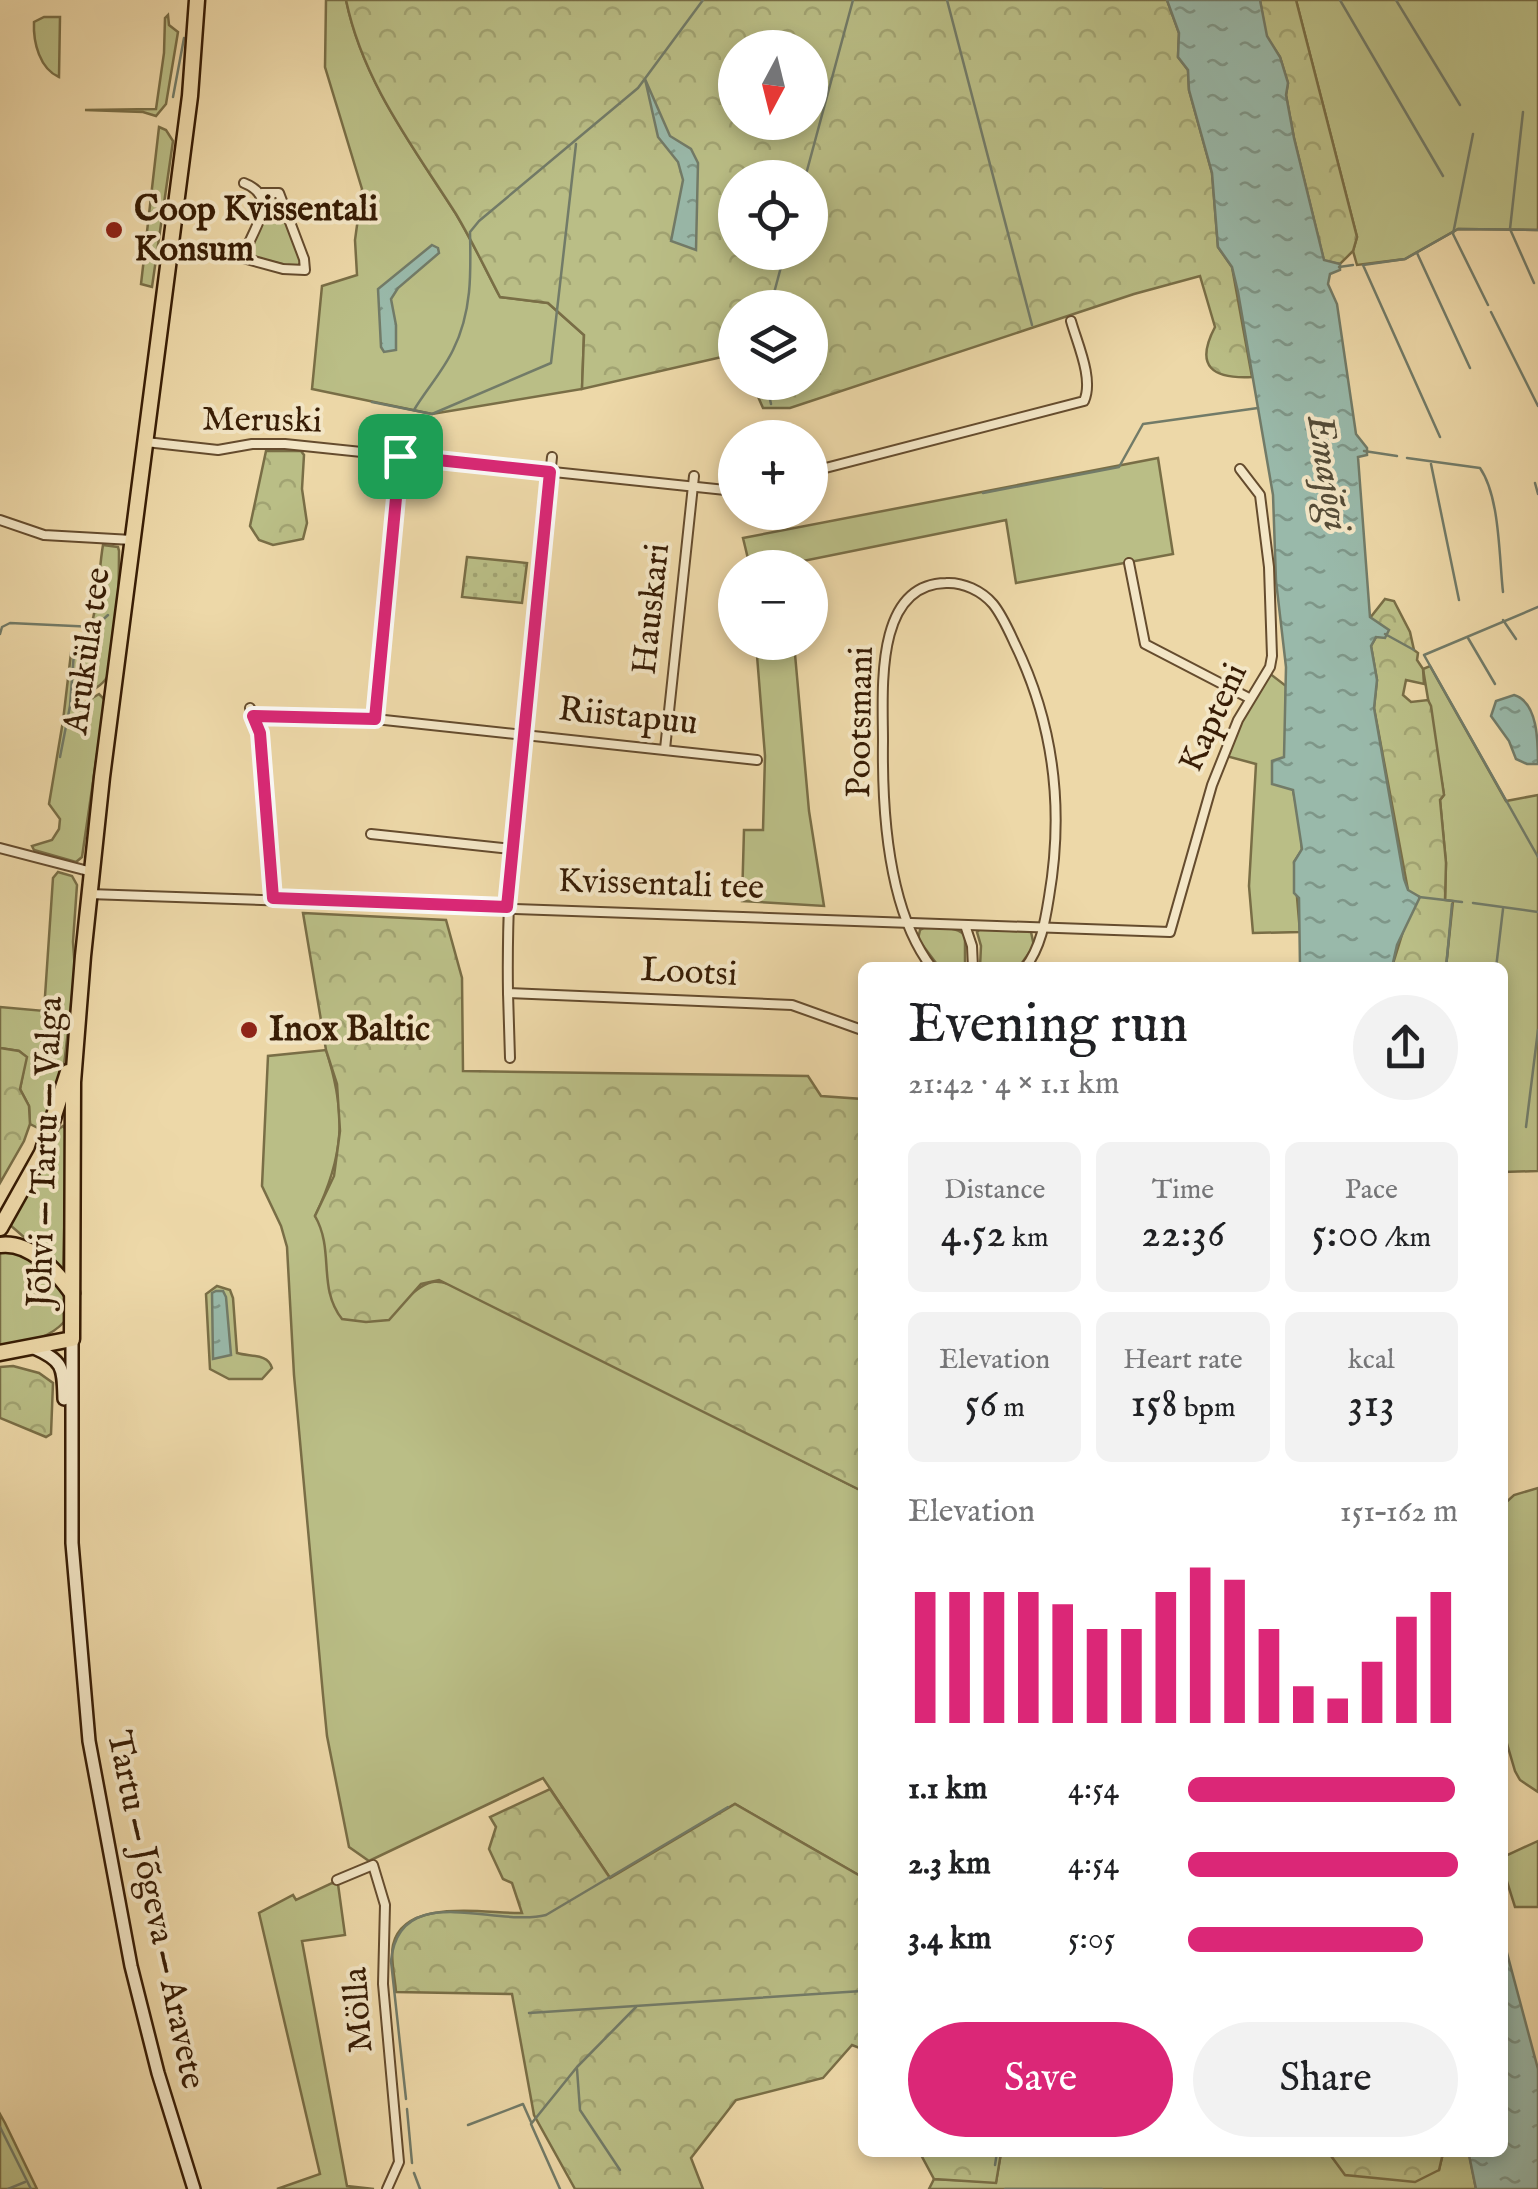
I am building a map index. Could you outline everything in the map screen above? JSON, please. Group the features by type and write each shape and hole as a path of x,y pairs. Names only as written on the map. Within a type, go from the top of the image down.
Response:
{"highway":[{"name":"Aruküla tee","path":"89,894 190,96 197,0"},
{"name":"Jõhvi — Tartu — Valga","path":"0,1353 72,1339 74,1082 89,894"},
{"path":"0,1228 28,1184 55,1120 79,1007"},
{"path":"0,1245 26,1248 61,1278 72,1293"}],"main road":[{"name":"Tartu — Jõgeva — Aravete","path":"72,1339 76,1594 89,1742 105,1835 158,2073 194,2189"},
{"path":"34,1348 52,1356 63,1369 64,1444 71,1456"}],"street":[{"path":"244,183 262,194 279,193 305,270 282,269 243,258 260,218 262,194"},
{"path":"828,467 1084,401 1088,393 1086,378 1071,321"},
{"name":"Meruski","path":"146,442 218,450 285,444 550,472 605,472 718,490"},
{"path":"375,719 400,456"},
{"path":"510,1058 507,907 552,457"},
{"name":"Kapteni","path":"1170,932 1212,785 1249,698 1270,667 1272,656 1269,567 1260,494 1240,469"},
{"name":"Hauskari","path":"665,749 694,476"},
{"path":"0,520 44,536 133,540"},
{"path":"1128,563 1145,644 1249,698"},
{"name":"Pootsmani","path":"905,922 886,812 882,758 887,652 893,619 904,602 918,590 950,582 984,595 995,606 1027,668 1041,707 1051,748 1056,813 1052,882 1043,928"},
{"name":"Riistapuu","path":"273,898 260,733 251,712 375,719 757,760"},
{"path":"371,834 512,849"},
{"path":"0,848 92,872"},
{"name":"Kvissentali tee","path":"89,894 1170,932"},
{"path":"905,922 927,962"},
{"path":"965,926 973,962"},
{"path":"1028,962 1043,928"},
{"name":"Lootsi","path":"508,992 792,1006 858,1029"},
{"name":"Mölla","path":"337,1880 373,1864 385,1905 382,1984 399,2162 386,2189"}],"green space":[{"path":"326,0 346,0 377,85 462,224 500,297 548,303 584,335 582,389 432,414 312,389 322,286 357,275 355,240 362,189 325,67"},
{"path":"346,0 1167,0 1179,33 1178,57 1188,70 1189,90 1212,173 1218,247 1232,267 1252,377 1218,373 1207,361 1206,352 1215,327 1200,276 1134,294 828,395 828,290 718,290 718,358 582,389 584,335 548,303 500,297 456,214 391,112 364,58"},
{"path":"1260,0 1296,0 1357,237 1353,251 1340,264 1324,261 1294,138 1286,95 1288,83 1280,57 1266,36"},
{"path":"1296,0 1538,0 1538,230 1458,229 1405,259 1357,265 1353,251 1357,237"},
{"path":"168,15 169,25 178,32 166,104 156,116 85,110 156,109"},
{"path":"44,17 60,17 59,77 42,62 36,47 34,22"},
{"path":"159,127 173,141 152,287 141,284"},
{"path":"276,193 303,265 299,268 248,256 264,195"},
{"path":"759,400 814,400 790,408 763,408"},
{"path":"266,451 301,451 304,455 302,489 307,523 303,539 273,545 259,540 250,526"},
{"path":"1158,458 1173,554 1016,583 1006,520 828,556 828,550 746,550 743,538 784,530 828,530 828,522"},
{"path":"103,545 118,547 119,551 116,634 105,681 76,699 79,706 99,694 105,700 82,857 76,862 34,850 32,846 52,840 59,829 60,819 49,804 71,653 76,653 90,630"},
{"path":"467,557 527,563 522,603 462,597"},
{"path":"1385,599 1394,601 1423,669 1424,684 1406,680 1403,695 1411,702 1428,700 1431,706 1444,795 1440,800 1445,900 1453,901 1447,962 1394,962 1405,925 1408,890 1374,708 1377,680 1371,646 1376,637 1370,618"},
{"path":"757,660 796,660 809,811 824,906 742,901 744,830 763,830 765,756"},
{"path":"1430,666 1506,801 1538,795 1538,1171 1508,1172 1508,962 1446,962 1452,902 1445,900 1440,800 1444,795 1423,669"},
{"path":"1269,673 1286,686 1285,757 1279,761 1293,790 1300,825 1302,850 1294,862 1300,932 1253,933 1249,886 1256,764 1226,756"},
{"path":"58,872 72,876 77,885 75,970 63,1074 46,1132 30,1124 29,1106 20,1089 26,1057 19,1051 0,1048 0,1007 44,1011 53,878"},
{"path":"303,913 446,920 462,978 463,1071 808,1076 821,1096 858,1099 858,1489 439,1280 421,1284 389,1320 342,1319 330,1294 324,1242 315,1216 334,1176 340,1131 337,1084 326,1050"},
{"path":"951,928 961,932 965,935 965,962 935,962 918,939 920,930"},
{"path":"977,932 1031,932 1034,946 1023,962 980,962"},
{"path":"0,1048 19,1051 27,1057 20,1089 29,1106 30,1124 0,1183"},
{"path":"326,1050 337,1094 339,1134 332,1174 315,1216 326,1234 405,1300 429,1283 450,1284 858,1489 858,1875 735,1804 610,1878 543,1778 369,1861 349,1847 327,1736 294,1375 287,1247 262,1186 268,1056"},
{"path":"63,1126 67,1131 63,1271 10,1225 56,1131"},
{"path":"10,1250 49,1273 64,1296 65,1321 43,1337 0,1346 0,1252"},
{"path":"217,1286 230,1290 233,1298 237,1353 270,1363 272,1368 262,1379 229,1379 210,1369 206,1294"},
{"path":"0,1367 39,1373 53,1383 51,1434 46,1437 0,1418"},
{"path":"1538,1488 1538,1792 1520,1780 1508,1747 1508,1500"},
{"path":"550,1789 610,1878 735,1804 858,1875 858,2047 852,2045 823,2078 736,2100 691,2158 703,2189 575,2189 534,2115 512,1994 396,1992 393,1945 400,1930 413,1920 448,1911 522,1913 512,1883 503,1879 489,1849 496,1827 490,1817"},
{"path":"1538,1841 1538,1907 1515,1907 1508,1885 1508,1855"},
{"path":"332,1883 338,1884 345,1935 302,1941 347,2186 374,2189 277,2189 320,2174 259,1913 293,1895 296,1900"},
{"path":"0,2114 5,2123 37,2189 0,2189"},
{"path":"922,2157 1000,2157 996,2183 934,2179"},
{"path":"1000,2157 1332,2157 1346,2175 1439,2170 1442,2157 1470,2157 1476,2189 929,2189 934,2179 996,2182"},
{"path":"1332,2157 1442,2157 1439,2170 1415,2182 1345,2175"}],"water":[{"name":"Emajõgi","path":"1167,0 1260,0 1267,36 1280,57 1288,83 1286,95 1294,138 1324,260 1340,264 1340,270 1330,274 1328,284 1337,304 1356,434 1367,448 1367,455 1358,457 1370,617 1389,630 1385,638 1376,637 1371,646 1377,680 1374,708 1404,879 1408,890 1420,897 1393,962 1300,962 1294,862 1302,849 1293,790 1272,784 1272,761 1284,757 1286,667 1276,581 1273,495 1238,292 1232,267 1218,247 1212,173 1189,90 1188,70 1178,57 1179,33"},
{"path":"645,79 670,136 691,149 698,163 696,250 671,241 683,180 678,162 658,137"},
{"path":"432,245 439,253 398,288 391,299 396,350 384,352 378,289"},
{"path":"1514,695 1522,699 1532,714 1538,764 1516,759 1491,716 1496,701"},
{"path":"223,1291 226,1297 231,1355 213,1359 212,1293"},
{"path":"1508,1957 1538,2069 1538,2189 1476,2189 1469,2157 1508,2157"}],"waterway":[{"path":"414,410 449,358 464,321 470,277 470,232 638,88 703,0"},
{"path":"810,160 853,0"},
{"path":"947,0 1032,325"},
{"path":"1340,0 1443,176"},
{"path":"1396,0 1460,105"},
{"path":"173,97 184,38"},
{"path":"1523,112 1510,229 1534,283"},
{"path":"1473,134 1453,234 1488,305"},
{"path":"372,402 432,414 551,363 576,144"},
{"path":"1440,437 1363,265 1405,259 1458,229 1538,230"},
{"path":"1417,253 1470,368"},
{"path":"1339,267 1353,265"},
{"path":"775,290 780,270"},
{"path":"1491,312 1538,406"},
{"path":"770,400 771,404"},
{"path":"983,493 1119,467 1143,424 1258,408"},
{"name":"Emajõgi","path":"1364,451 1397,456"},
{"path":"1407,458 1480,468 1495,511 1503,592"},
{"path":"1431,464 1459,600"},
{"path":"1535,483 1538,494"},
{"path":"1538,607 1424,655 1538,857"},
{"path":"0,634 2,627 10,623 95,627 108,615"},
{"path":"1503,620 1516,639"},
{"path":"60,757 70,706 74,652 82,645 86,628"},
{"path":"1385,634 1414,650"},
{"path":"1468,638 1495,684"},
{"path":"1419,897 1462,902"},
{"path":"1473,903 1538,912"},
{"path":"1447,962 1452,904"},
{"path":"1497,962 1503,909"},
{"path":"1526,1127 1538,1030"},
{"path":"406,2099 391,1961 398,1936 411,1921 452,1912 546,1915 728,1807"},
{"path":"529,2013 858,1991"},
{"path":"560,2189 531,2124 577,2067 636,2007"},
{"path":"577,2069 580,2110 620,2170"},
{"path":"468,2125 523,2104 531,2122"},
{"path":"407,2109 412,2163"},
{"path":"0,2127 31,2189"},
{"path":"995,2165 996,2157"},
{"path":"414,2173 420,2189"},
{"path":"8,2189 25,2182"},
{"path":"1005,2189 1102,2189"}],"place":[{"name":"Coop Kvissentali Konsum","path":"114,230"},
{"name":"Inox Baltic","path":"249,1030"}],"route":[{"path":"400,456 550,472 507,907 273,898 260,733 253,716 375,719 400,456"}]}
